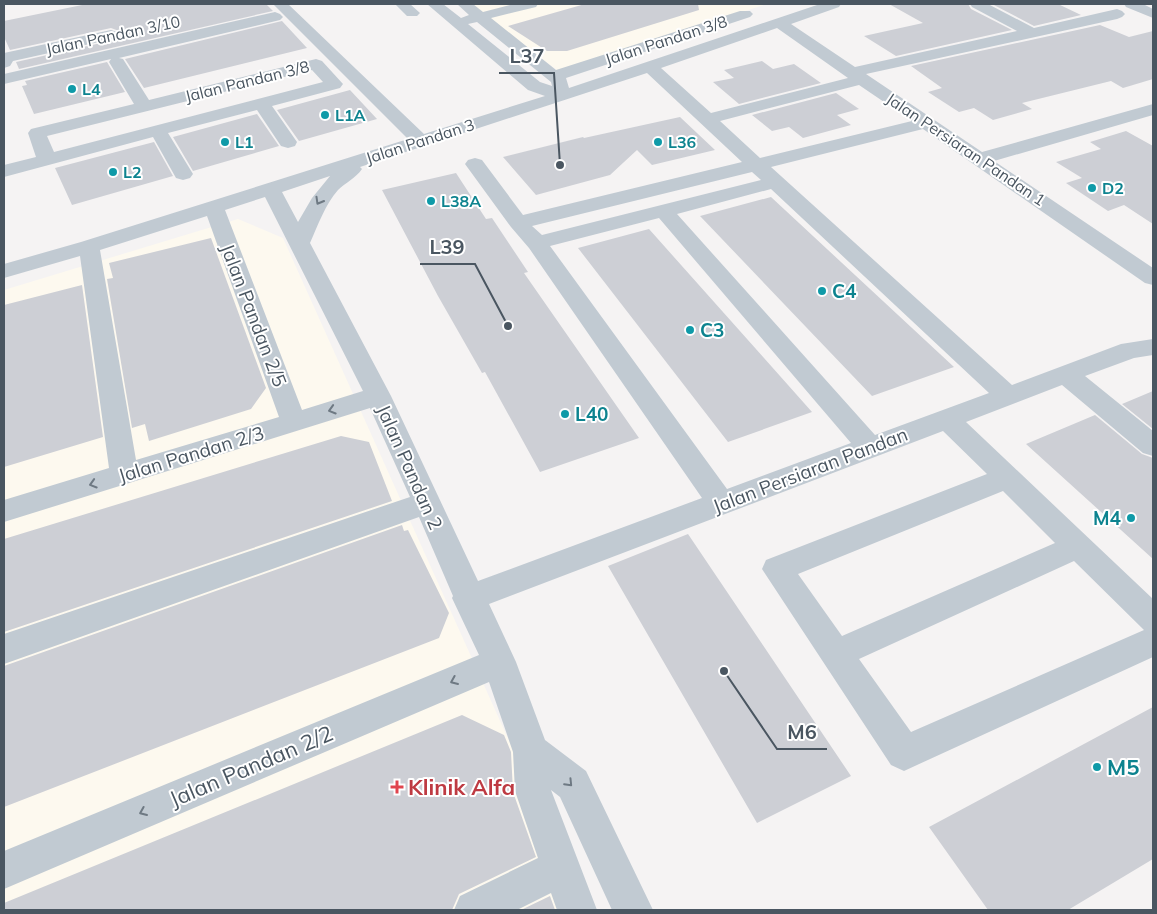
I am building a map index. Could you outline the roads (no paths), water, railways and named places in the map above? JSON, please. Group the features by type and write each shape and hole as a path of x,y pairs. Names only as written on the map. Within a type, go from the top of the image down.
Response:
{"street":[{"path":"262,4 278,10 420,141"},
{"path":"434,4 534,86 562,96"},
{"path":"464,4 559,80 562,96"},
{"path":"458,23 531,4"},
{"name":"Jalan Pandan 3","path":"4,271 89,248 271,190 650,67 834,4"},
{"path":"977,4 1032,33"},
{"path":"1131,4 1153,14"},
{"path":"708,119 858,75 1110,16 1082,7"},
{"name":"Jalan Pandan 3/8","path":"554,76 764,8"},
{"path":"4,79 278,10"},
{"name":"Jalan Persiaran Pandan 1","path":"778,22 980,159 1143,261 1153,278"},
{"name":"Jalan Pandan 3/10","path":"4,60 125,32"},
{"path":"117,62 144,106"},
{"name":"Jalan Pandan 3/8","path":"4,171 47,160 158,131 334,84 316,64 37,133 47,160"},
{"path":"650,67 1008,396"},
{"path":"261,103 288,142"},
{"path":"980,159 1153,109"},
{"path":"518,223 927,123"},
{"path":"158,131 183,174"},
{"path":"217,207 249,206 263,211 272,216 299,243 326,189 341,176 368,158"},
{"path":"475,164 518,223 536,243 721,503"},
{"path":"536,243 777,182"},
{"name":"Jalan Pandan 2","path":"271,190 378,396 468,598 499,662 531,752 533,791 577,910"},
{"name":"Jalan Pandan 2/5","path":"217,207 294,422"},
{"path":"664,211 870,447"},
{"path":"89,248 124,474"},
{"name":"Jalan Persiaran Pandan","path":"468,598 1130,350 1153,347"},
{"path":"1065,374 1153,446"},
{"name":"Jalan Pandan 2/3","path":"4,511 378,396"},
{"path":"946,419 1153,619"},
{"path":"1007,478 777,569 904,753 1153,640"},
{"path":"4,649 426,503"},
{"path":"836,654 1078,546"},
{"name":"Jalan Pandan 2/2","path":"4,870 499,662"},
{"path":"531,752 572,784 632,910"},
{"path":"474,910 562,868"}],"place":[{"name":"L4","path":"72,89"},
{"name":"L1A","path":"325,115"},
{"name":"L1","path":"225,142"},
{"name":"L36","path":"658,142"},
{"name":"L37","path":"560,165"},
{"name":"L2","path":"113,172"},
{"name":"D2","path":"1092,188"},
{"name":"L38A","path":"431,201"},
{"name":"C4","path":"822,291"},
{"name":"L39","path":"508,326"},
{"name":"C3","path":"690,330"},
{"name":"L40","path":"565,414"},
{"name":"M4","path":"1131,518"},
{"name":"M6","path":"724,671"},
{"name":"M5","path":"1097,767"},
{"name":"Klinik Alfa","path":"397,787"}]}
